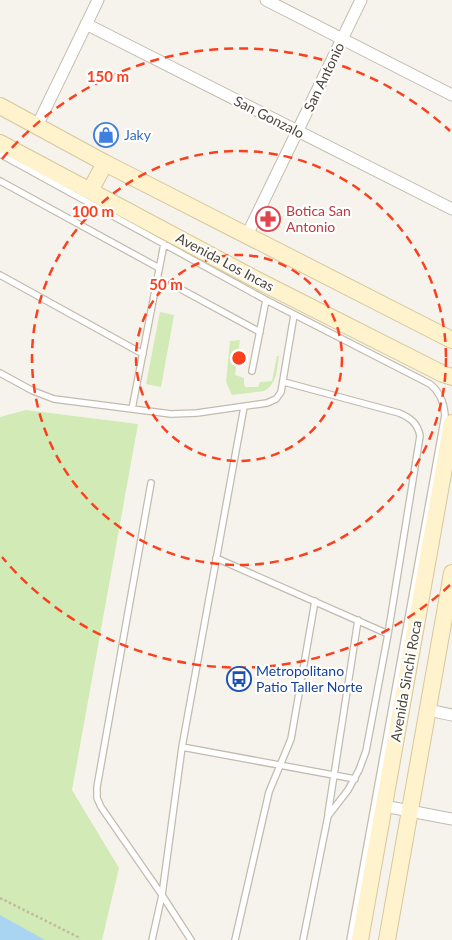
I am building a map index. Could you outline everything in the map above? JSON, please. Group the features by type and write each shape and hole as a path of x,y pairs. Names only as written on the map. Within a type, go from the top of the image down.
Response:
{"main road":[{"path":"0,106 105,163 452,340"},
{"name":"Avenida Los Incas","path":"0,143 257,280 452,377"},
{"path":"90,191 105,163"},
{"name":"Avenida Sinchi Roca","path":"360,940 452,423"},
{"name":"Avenida Sinchi Roca","path":"387,940 428,710 449,610 452,573"}],"street":[{"path":"37,126 98,0"},
{"path":"266,0 452,95"},
{"name":"San Antonio","path":"247,235 361,0"},
{"name":"San Gonzalo","path":"86,24 452,209"},
{"path":"428,710 452,715"},
{"path":"384,806 452,819"}],"lane":[{"path":"0,154 294,315 430,384 441,396 445,415 350,940"},
{"path":"0,181 159,268"},
{"path":"132,409 164,244"},
{"path":"0,274 143,354"},
{"path":"175,286 260,332"},
{"path":"252,371 266,300"},
{"path":"0,373 33,391 54,399 132,409 184,414 267,403 276,399 281,392 294,315"},
{"path":"284,382 399,413 411,419 419,430 420,444 366,751 355,779 328,816"},
{"path":"152,940 162,895 182,747 244,407"},
{"path":"150,483 97,787 97,798 191,940"},
{"path":"216,558 388,634"},
{"path":"235,940 269,792 291,739 315,601"},
{"path":"303,940 328,816 358,620"},
{"path":"182,747 355,779"}],"path":[{"path":"0,898 78,937 79,940"}],"green space":[{"path":"160,312 174,315 161,387 146,384"},
{"path":"240,340 235,375 244,378 245,387 258,387 260,382 272,381 277,356 279,356 274,381 264,391 232,395 226,382 230,341"},
{"path":"26,410 138,424 72,790 119,868 102,940 0,940 0,417"}],"water":[{"path":"0,915 45,940 0,940"}],"place":[{"name":"Jaky","path":"106,135"},
{"name":"Botica San Antonio","path":"268,219"},
{"name":"Metropolitano Patio Taller Norte","path":"239,679"}]}
